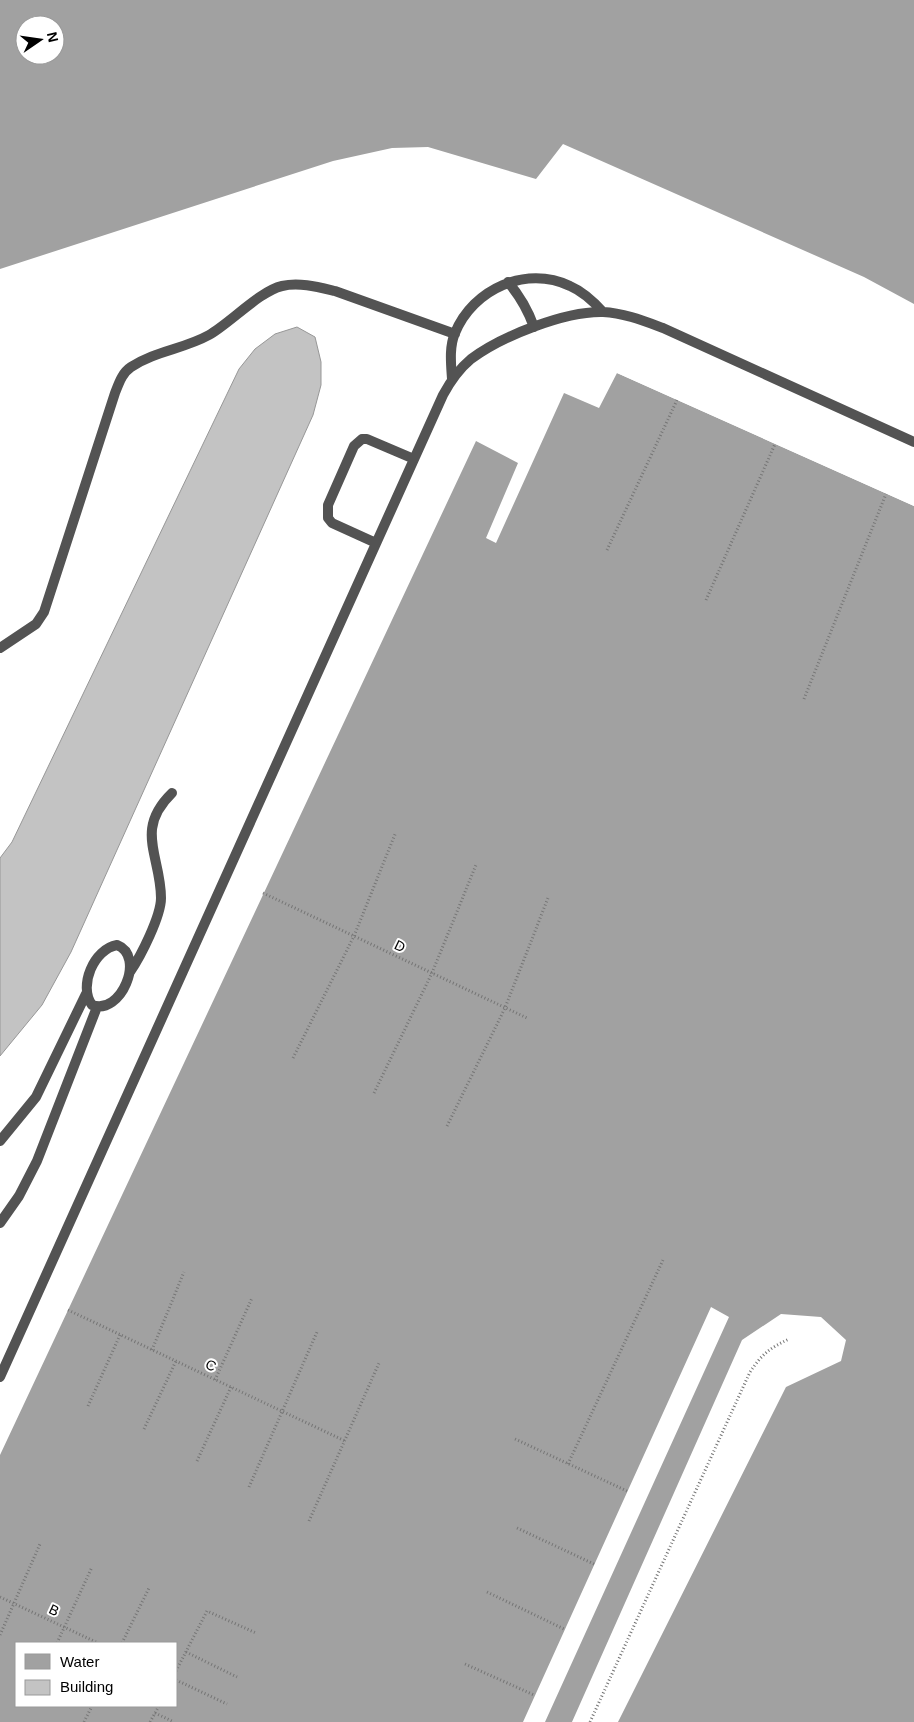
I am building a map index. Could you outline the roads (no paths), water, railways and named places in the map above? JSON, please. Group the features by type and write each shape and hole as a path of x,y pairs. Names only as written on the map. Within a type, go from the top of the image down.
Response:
{"lane":[{"path":"452,379 451,350 455,334 467,311 485,294 508,282 529,278 550,279 571,286 583,293 604,312"},
{"path":"508,282 520,296 534,328"},
{"path":"0,648 36,624 44,612 115,393 128,368 143,359 200,340 221,328 269,291 282,286 298,285 335,291 455,334"},
{"path":"0,1377 414,459 452,379 470,360 486,350 556,319 604,312 638,319 662,328 914,442"},
{"path":"376,543 332,523 328,518 328,506 354,446 362,439 367,439 414,459"},
{"path":"86,994 92,1005 97,1007 111,1002 124,989 130,972 144,947 160,907 160,888 153,855 152,825 156,812 163,801 172,793"},
{"path":"0,1141 36,1096 86,994 86,985 90,971 105,950 110,947 123,947 127,954 130,972"},
{"path":"0,1223 19,1196 37,1161 97,1007"}],"water":[{"path":"0,0 914,0 914,304 864,277 563,144 536,179 428,147 392,148 333,161 0,269"},
{"path":"617,373 914,506 914,1722 618,1722 786,1387 841,1361 846,1340 821,1317 781,1314 742,1340 572,1722 0,1722 0,1455 476,441 518,463 486,538 496,543 564,393 599,408"}]}
